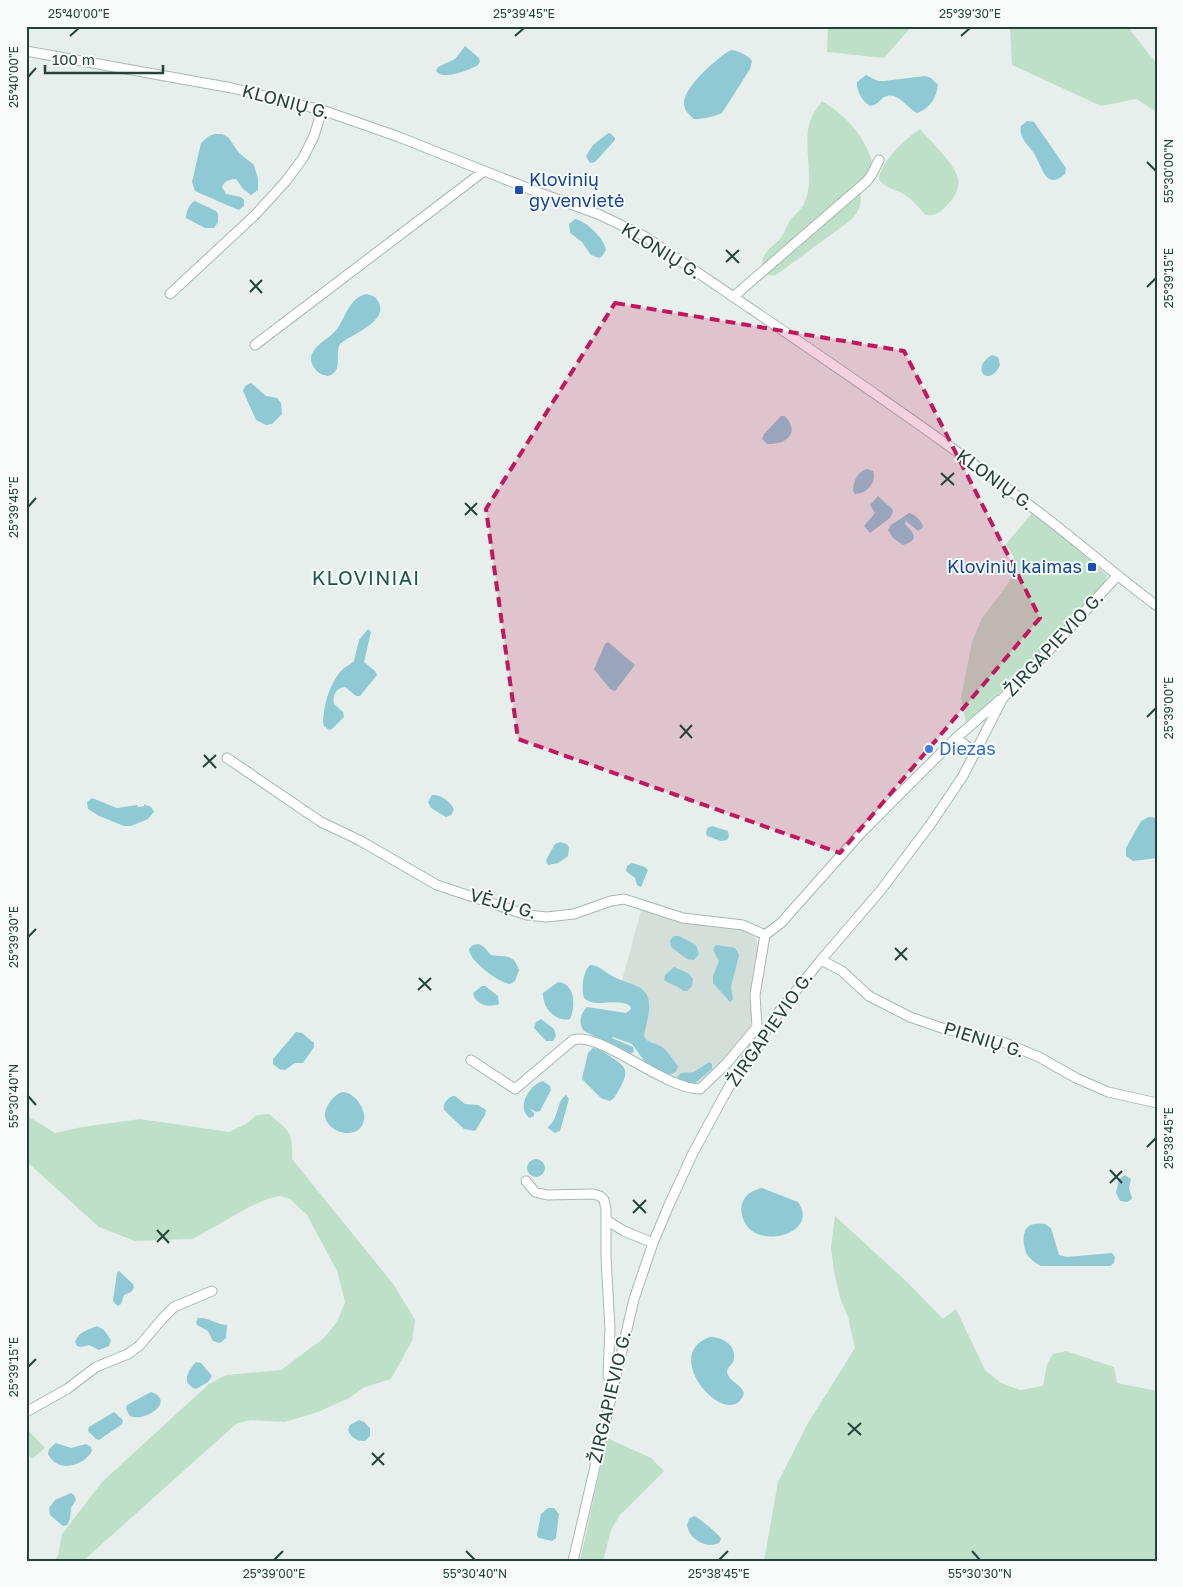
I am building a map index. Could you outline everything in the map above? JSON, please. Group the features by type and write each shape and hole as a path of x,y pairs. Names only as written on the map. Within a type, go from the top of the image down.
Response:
{"street":[{"name":"KLONIŲ G.","path":"26,51 232,88 322,110 399,137 598,214 644,236 898,410 1033,508 1116,576 1157,606"},
{"path":"170,294 254,215 286,181 314,136 322,110"},
{"path":"734,297 867,181 879,160"},
{"path":"255,344 484,171"},
{"name":"ŽIRGAPIEVIO G.","path":"573,1561 625,1330 653,1243 706,1128 760,1030 882,890 903,862 963,776 1003,698 1058,642 1116,576"},
{"path":"471,1060 515,1089 573,1040 579,1038 591,1040 670,1081 690,1089 700,1089 760,1030 755,995 766,935 781,923 862,833 956,738 1003,698"},
{"path":"956,738 976,753"},
{"name":"VĖJŲ G.","path":"228,758 322,822 359,840 437,885 481,898 527,915 574,914 611,901 624,899 683,918 743,925 766,935"},
{"name":"PIENIŲ G.","path":"820,960 842,971 869,996 910,1017 946,1029 1003,1042 1039,1057 1076,1078 1108,1092 1157,1103"},
{"path":"526,1181 535,1192 546,1195 593,1194 600,1196 604,1200 606,1209 606,1258 610,1328 608,1376"},
{"path":"606,1220 624,1231 653,1243"},
{"path":"26,1412 66,1390 96,1367 128,1354 139,1346 162,1318 174,1307 212,1291"}],"highlighted area":[{"path":"615,303 904,351 1040,618 840,853 518,739 486,509"}],"shaded area":[{"path":"642,908 742,929 748,931 757,940 751,1026 749,1031 734,1051 705,1080 698,1084 694,1085 671,1078 676,1072 656,1044 650,1043 644,1036 649,1007 638,986 622,980"}],"green space":[{"path":"828,26 912,26 884,58 827,52"},
{"path":"1010,26 1127,26 1157,64 1157,112 1136,99 1101,106 1012,65"},
{"path":"822,101 837,111 855,129 865,144 872,164 860,184 861,199 859,207 851,220 776,275 770,275 765,272 762,266 764,256 781,237 789,222 801,209 808,193 807,147 809,125 813,114"},
{"path":"920,129 947,160 958,178 958,188 953,198 942,211 934,215 926,215 908,197 879,180 884,165 904,141"},
{"path":"1033,512 1107,575 1104,584 1015,679 966,723 961,698 972,642 982,618 1005,588 1013,574 1014,558 1006,544"},
{"path":"269,1114 289,1133 292,1143 292,1159 394,1285 415,1320 412,1341 391,1379 365,1387 349,1398 318,1412 285,1422 250,1420 236,1424 83,1561 53,1561 58,1556 62,1534 102,1482 209,1384 226,1375 281,1370 324,1338 337,1322 345,1302 337,1271 307,1215 290,1199 280,1196 270,1198 249,1207 193,1239 135,1241 99,1227 26,1161 26,1115 55,1133 82,1127 140,1119 229,1132 246,1124 257,1115"},
{"path":"835,1216 906,1281 943,1319 956,1309 985,1370 1001,1383 1020,1390 1043,1386 1047,1364 1053,1354 1066,1351 1114,1367 1117,1383 1157,1391 1157,1561 764,1561 778,1482 808,1423 855,1348 834,1271 831,1248"},
{"path":"26,1428 45,1448 32,1459 26,1452"},
{"path":"607,1438 651,1458 664,1471 620,1515 611,1530 603,1561 580,1561"}],"water":[{"path":"465,46 479,58 478,65 463,72 450,75 439,74 436,71 438,67 455,59"},
{"path":"731,50 743,54 752,61 750,69 722,113 708,118 694,119 684,107 686,95 703,73"},
{"path":"866,75 878,81 925,76 931,78 938,85 936,95 932,102 917,113 902,100 889,95 870,106 860,96 857,85 857,82"},
{"path":"1027,121 1034,122 1066,168 1065,174 1059,178 1054,180 1046,176 1034,153 1023,139 1021,126"},
{"path":"610,133 615,140 595,162 590,163 586,156 593,145"},
{"path":"222,134 228,137 239,153 254,165 258,179 258,190 251,195 243,189 236,179 227,181 222,187 226,194 241,197 244,200 244,206 239,210 195,191 192,182 201,143 209,136"},
{"path":"195,201 216,211 218,222 214,228 205,228 186,218 187,211"},
{"path":"575,219 589,227 599,236 606,250 602,256 599,258 591,255 582,242 570,233 569,224"},
{"path":"366,294 378,301 380,310 378,316 367,327 340,344 337,367 333,374 328,376 320,374 312,362 311,356 313,351 337,329 348,308 356,299"},
{"path":"992,355 998,357 1000,365 996,372 987,376 983,374 982,365"},
{"path":"251,383 266,396 277,398 281,403 282,414 272,424 266,425 256,420 243,391 245,386"},
{"path":"781,416 785,416 790,422 791,433 789,437 780,443 767,444 762,439 764,434"},
{"path":"867,469 873,471 874,479 867,490 855,494 853,491 854,483 861,472"},
{"path":"878,496 893,512 890,518 870,533 864,526 875,513 870,505"},
{"path":"909,513 918,518 923,527 918,531 906,521 905,524 914,536 912,541 903,545 893,538 888,530 891,525"},
{"path":"368,629 371,632 364,662 377,675 360,696 356,696 345,687 337,691 334,695 334,704 343,712 344,717 329,730 324,726 323,722 331,686 339,673 354,661 359,640"},
{"path":"608,642 635,665 615,691 610,689 594,669 605,644"},
{"path":"432,795 442,797 451,804 454,810 451,815 446,817 431,808 428,802"},
{"path":"92,798 117,808 137,805 138,807 144,806 144,804 151,807 154,812 148,819 131,826 124,826 99,816 88,809 87,802"},
{"path":"1149,817 1157,818 1157,858 1133,861 1126,856 1126,848 1141,821"},
{"path":"712,826 728,831 729,837 727,840 721,841 707,836 707,828"},
{"path":"560,842 567,844 569,848 568,856 558,863 548,865 546,860 555,844"},
{"path":"632,863 645,867 648,870 641,887 637,885 635,878 626,871 627,866"},
{"path":"673,936 679,936 696,945 699,954 694,960 687,959 671,947 670,941"},
{"path":"479,944 491,955 508,957 514,960 519,970 515,981 510,984 505,982 479,965 470,954 469,949 473,945"},
{"path":"717,945 735,948 739,955 731,987 733,999 730,1002 713,983 713,976 719,961 713,950"},
{"path":"590,965 596,966 634,985 643,990 647,995 649,1008 644,1036 662,1047 669,1054 678,1066 675,1073 668,1074 645,1062 632,1044 612,1038 633,1047 634,1052 630,1054 584,1031 581,1019 587,1007 626,1013 631,1009 630,1006 625,1004 594,1003 584,998 583,980"},
{"path":"674,967 688,973 693,979 692,986 687,991 683,991 664,980 665,975"},
{"path":"558,982 568,986 573,996 573,1008 570,1019 560,1019 551,1013 543,998 543,993"},
{"path":"482,986 485,986 498,996 499,1004 491,1006 479,1003 476,1000 473,993"},
{"path":"541,1019 554,1029 556,1036 553,1041 546,1041 534,1028 536,1022"},
{"path":"296,1032 302,1033 314,1043 314,1047 303,1063 295,1063 285,1070 279,1069 273,1064 273,1059"},
{"path":"593,1048 602,1051 625,1070 623,1082 616,1095 610,1101 601,1098 582,1079 588,1053"},
{"path":"709,1062 712,1064 712,1069 695,1083 686,1083 677,1077 681,1073 694,1072"},
{"path":"543,1081 550,1086 551,1090 540,1111 536,1112 529,1108 534,1113 534,1116 530,1118 524,1108 526,1097 533,1087"},
{"path":"342,1092 355,1098 363,1111 364,1120 360,1128 354,1132 338,1131 331,1127 327,1121 325,1114 328,1105 334,1097"},
{"path":"566,1095 569,1099 560,1131 555,1133 548,1127 552,1123 561,1101"},
{"path":"455,1096 465,1104 478,1105 486,1110 475,1131 464,1129 444,1110 446,1101 450,1097"},
{"path":"532,1159 540,1159 545,1164 543,1175 532,1177 527,1172 527,1164"},
{"path":"1125,1175 1131,1179 1129,1188 1132,1199 1127,1202 1120,1201 1116,1193 1119,1179"},
{"path":"762,1188 798,1202 803,1213 801,1222 795,1229 785,1234 774,1236 762,1235 752,1231 745,1223 741,1211 743,1201 750,1193"},
{"path":"1045,1224 1051,1228 1059,1255 1067,1257 1112,1253 1115,1257 1114,1263 1110,1266 1041,1266 1026,1253 1024,1236 1026,1228 1031,1225"},
{"path":"119,1271 133,1284 134,1288 131,1292 124,1295 121,1304 118,1306 113,1300 117,1273"},
{"path":"198,1318 227,1325 226,1338 220,1343 213,1341 208,1331 197,1325"},
{"path":"97,1326 104,1330 111,1340 109,1346 99,1350 89,1345 77,1346 75,1342 78,1336"},
{"path":"710,1337 719,1338 727,1342 733,1349 734,1360 727,1373 744,1393 737,1403 726,1405 714,1398 702,1388 694,1374 691,1359 696,1346"},
{"path":"196,1362 201,1363 212,1376 208,1382 196,1389 188,1384 187,1377 190,1369"},
{"path":"151,1392 158,1396 161,1401 156,1410 143,1416 130,1416 126,1409 127,1405"},
{"path":"114,1412 123,1420 122,1424 99,1440 96,1439 88,1431 89,1427"},
{"path":"359,1420 370,1428 370,1436 365,1441 355,1438 348,1430 350,1425"},
{"path":"56,1443 71,1448 86,1444 91,1447 92,1451 83,1461 70,1466 64,1466 57,1464 48,1454 49,1449"},
{"path":"71,1493 76,1500 71,1508 70,1519 67,1525 63,1526 50,1515 49,1508 55,1500"},
{"path":"548,1508 554,1508 559,1514 556,1538 552,1541 539,1538 537,1535 541,1514"},
{"path":"694,1516 716,1533 721,1539 719,1543 714,1545 704,1544 691,1535 687,1525 689,1519"}],"place":[{"name":"Klovinių gyvenvietė","path":"519,190"},
{"name":"Klovinių kaimas","path":"1092,567"},
{"name":"Diezas","path":"929,749"}],"district":[{"name":"KLOVINIAI","path":"366,578"}]}
